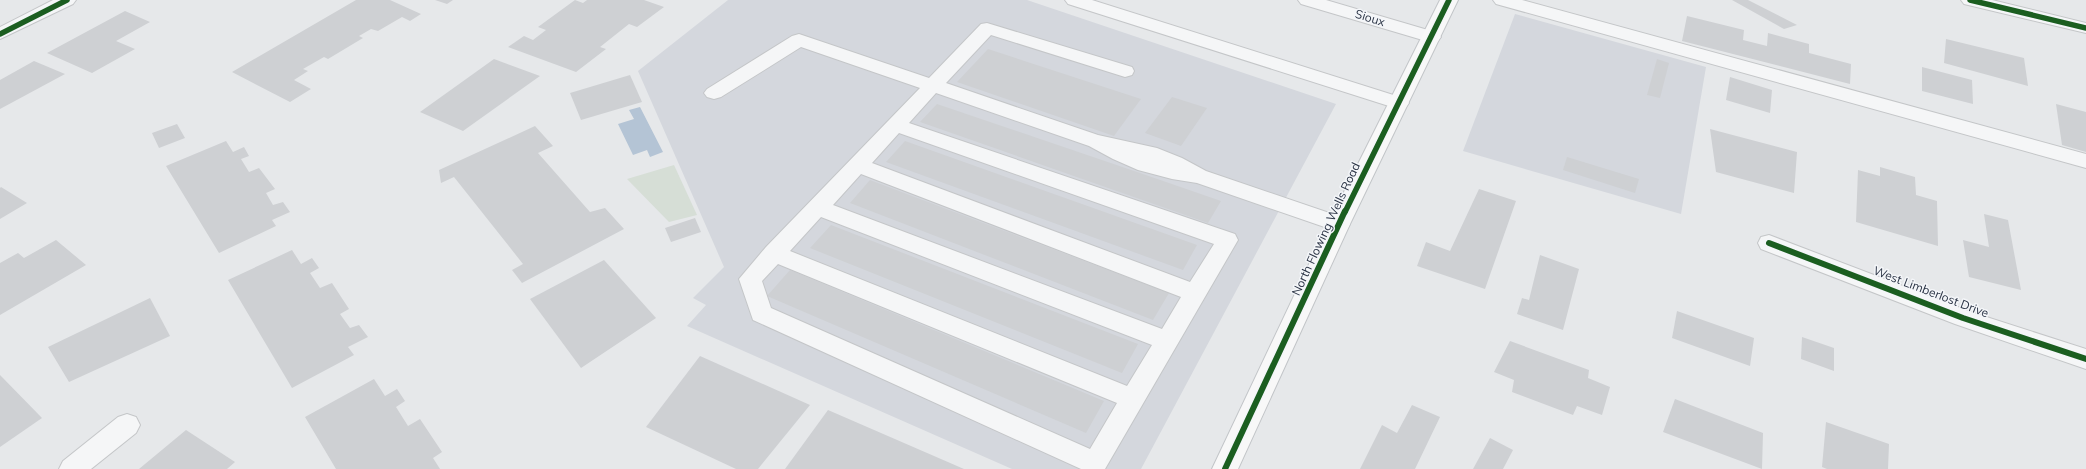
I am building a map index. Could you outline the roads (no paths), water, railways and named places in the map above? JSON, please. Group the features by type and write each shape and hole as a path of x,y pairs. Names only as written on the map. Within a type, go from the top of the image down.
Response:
{"main road":[{"name":"North Flowing Wells Road","path":"1225,469 1339,224 1449,0"}],"street":[{"path":"0,34 67,0"},
{"path":"1074,0 1399,103"},
{"name":"Sioux","path":"1307,0 1359,7 1432,37"},
{"path":"1502,0 2086,161"},
{"path":"1970,0 2086,28"},
{"path":"895,124 1227,240 1095,462 761,314 750,279 858,165 895,124 986,28 1125,71"},
{"path":"714,93 799,40 1096,141 1117,155 1174,174 1199,176 1339,224"},
{"path":"858,165 1195,293"},
{"path":"818,207 1167,341"},
{"name":"West Limberlost Drive","path":"1768,243 1963,318 2086,359"},
{"path":"774,253 1133,398"},
{"path":"72,469 126,425"}],"water":[{"path":"640,107 663,152 650,157 647,150 633,155 618,124 634,119 629,110"}]}
